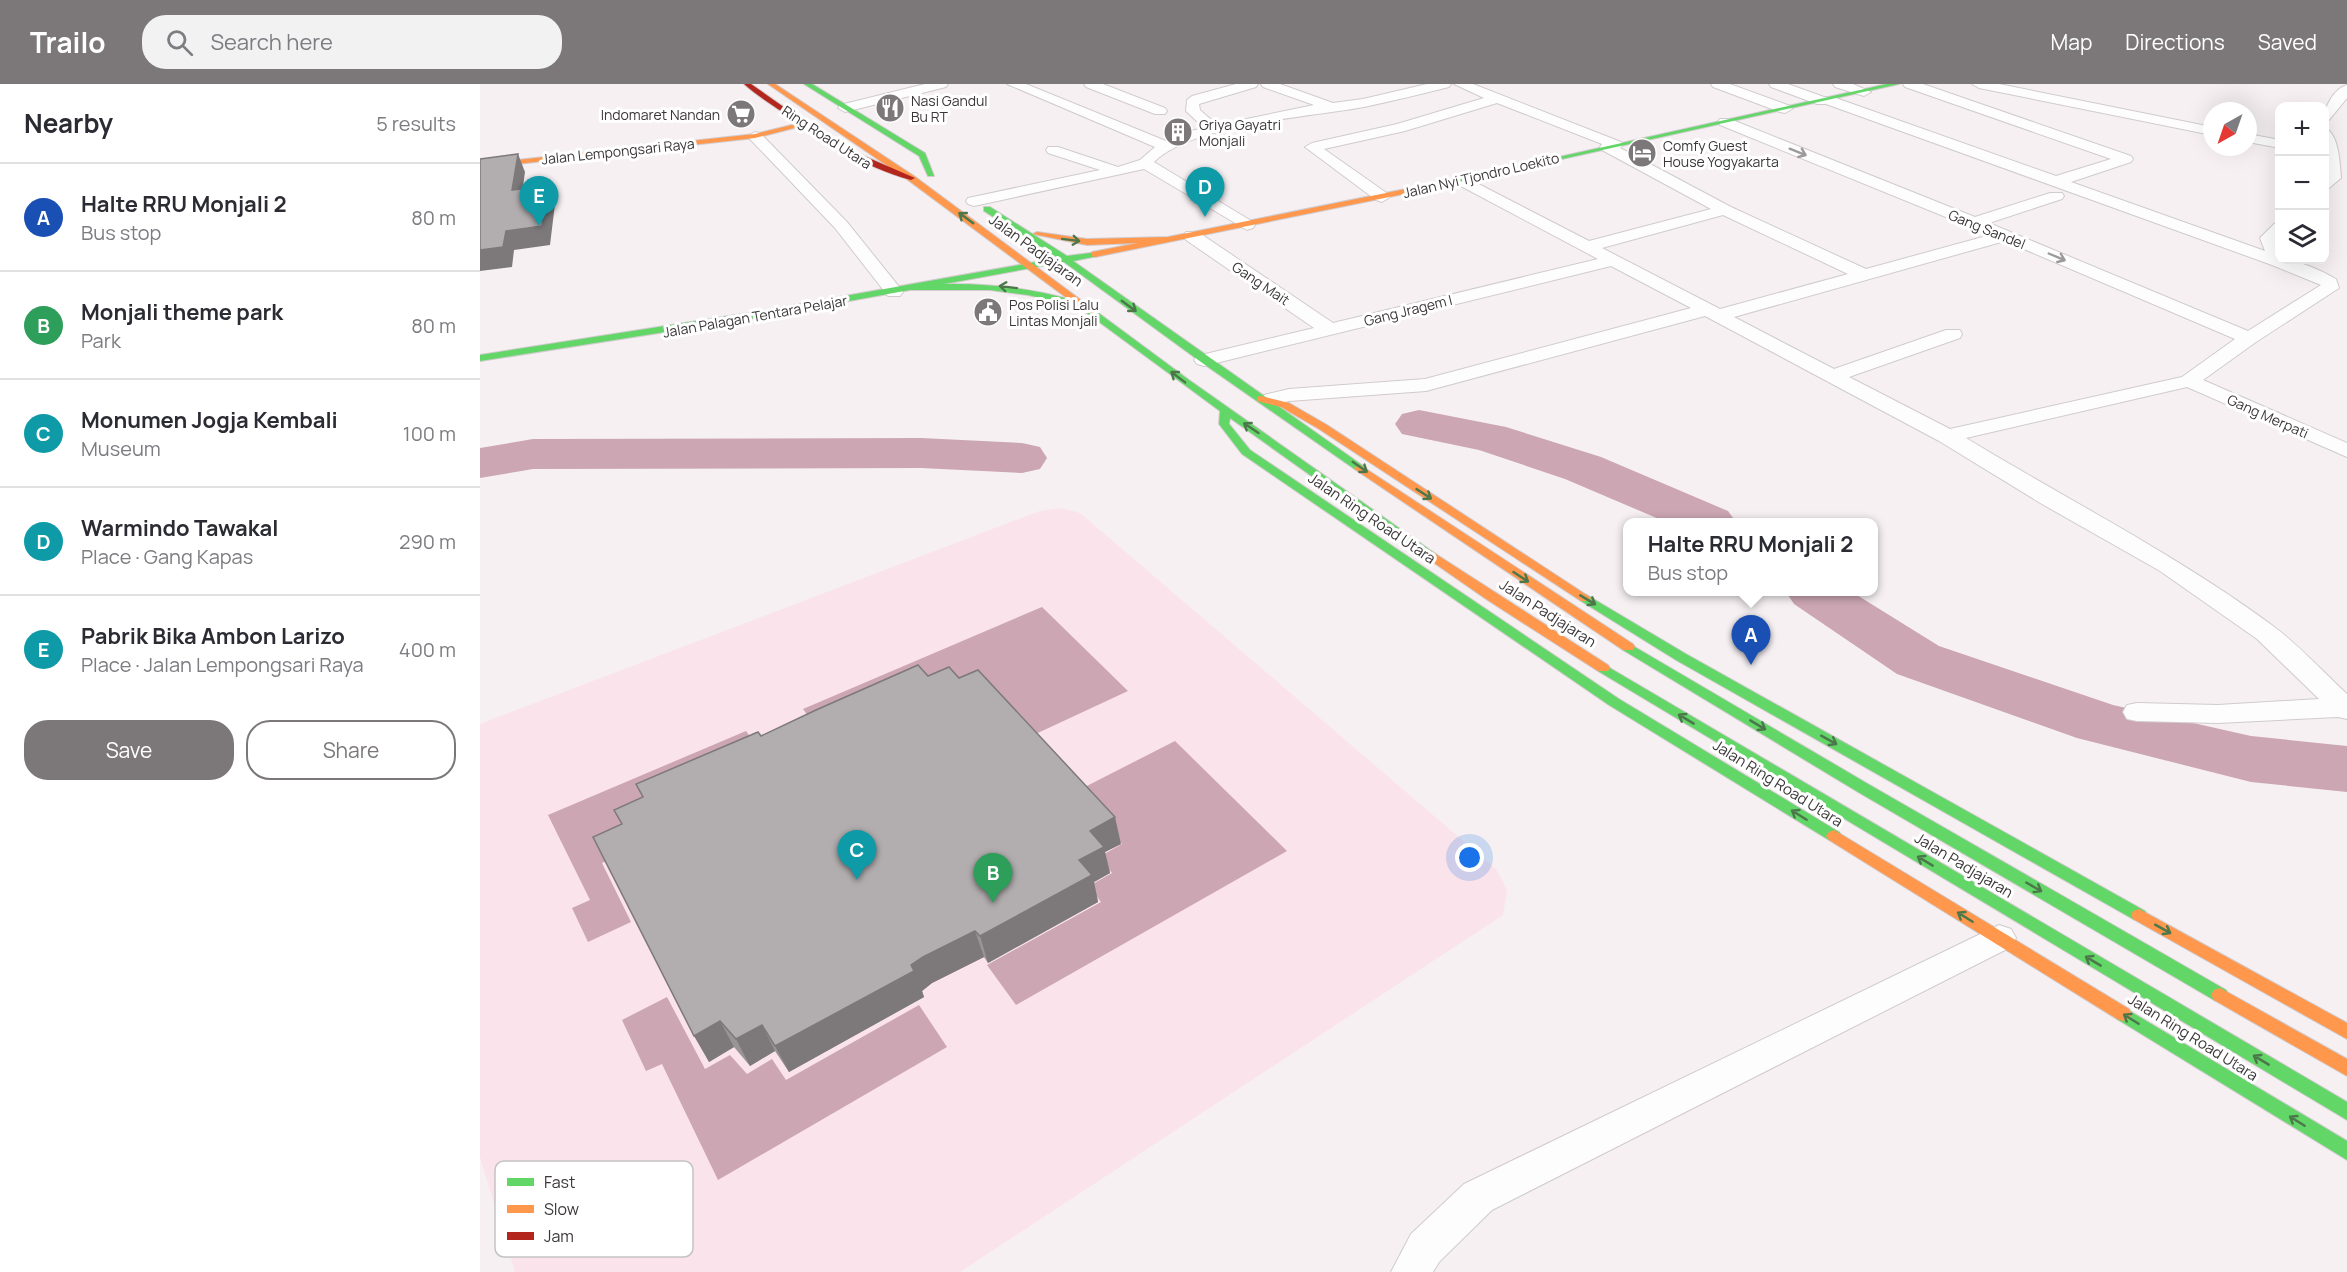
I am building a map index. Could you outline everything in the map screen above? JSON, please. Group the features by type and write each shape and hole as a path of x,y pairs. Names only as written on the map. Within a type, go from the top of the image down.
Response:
{"main road":[{"name":"Ring Road Utara","path":"747,84 873,168 911,178"},
{"name":"Jalan Padjajaran","path":"771,84 911,178 1225,411 1490,596 1635,688 2347,1112"},
{"path":"791,84 935,176"},
{"path":"807,84 922,155 935,176"},
{"name":"Jalan Nyi Tjondro Loekito","path":"1030,266 1382,197 1896,84"},
{"name":"Jalan Lempongsari Raya","path":"480,166 755,136 804,124"},
{"path":"911,178 935,176"},
{"name":"Jalan Padjajaran","path":"970,199 1065,259 1204,360 1266,399 1442,525 1621,643 1863,788 2347,1068"},
{"path":"1014,227 1057,238 1088,242 1119,243 1172,239"},
{"path":"984,249 986,233"},
{"path":"1106,289 1105,279 1112,268 1138,252 1172,239"},
{"path":"913,288 951,276 975,261"},
{"name":"Jalan Palagan Tentara Pelajar","path":"480,358 715,323 1030,266"},
{"path":"913,288 956,284 1014,287 1046,294 1085,307"},
{"path":"1225,411 1266,399 1323,427 1547,575 1681,657 2347,1032"},
{"name":"Jalan Ring Road Utara","path":"1225,411 1224,424 1246,452 1614,702 2347,1151"},
{"path":"1863,788 1883,770"}],"street":[{"path":"845,108 941,84"},
{"path":"1014,84 1165,146"},
{"path":"1091,84 1160,111"},
{"path":"1213,129 1193,111 1192,102 1251,84"},
{"path":"1268,84 1332,107"},
{"path":"970,199 1117,171 1145,163 1150,156 1165,146 1186,136 1213,129 1332,107 1417,86 1444,84"},
{"path":"1461,84 1611,146 1725,210 1864,275"},
{"path":"1718,84 1785,108"},
{"path":"1738,91 1763,84"},
{"path":"1776,84 2055,189 2275,260"},
{"path":"1840,84 1864,92"},
{"path":"1910,84 2126,159 1974,223"},
{"path":"1979,84 2203,129"},
{"path":"2040,97 2061,88"},
{"path":"2329,112 2347,89"},
{"path":"1382,197 1312,147 1400,128 1496,99"},
{"name":"Gang Sandel","path":"1725,122 2249,338"},
{"path":"755,136 841,225 894,292"},
{"path":"2257,140 2275,143"},
{"path":"2329,141 2335,155 2333,178 2329,182"},
{"path":"1053,150 1117,171"},
{"path":"1145,163 1247,225"},
{"path":"1460,180 1947,436 2050,499 2169,566 2266,633 2346,708"},
{"path":"1587,247 1725,210"},
{"path":"2275,232 2268,238 2275,254"},
{"name":"Gang Mait","path":"1192,236 1329,329"},
{"path":"1266,399 1289,395 1426,386 1864,275 2006,236"},
{"name":"Gang Jragem I","path":"1204,360 1612,261"},
{"path":"1947,436 2189,381 2249,338 2330,288 2330,283 2323,279 2286,264"},
{"path":"1832,376 1953,334"},
{"name":"Gang Merpati","path":"2189,381 2347,452"},
{"path":"2137,712 2218,714 2346,708"},
{"path":"1411,1272 1425,1248 1478,1197 1999,938"}],"shaded area":[{"path":"1061,508 1080,513 1496,869 1507,890 1503,915 960,1272 515,1272 510,1257 693,1257 693,1161 495,1161 495,1206 480,1157 480,724 1040,511"},
{"path":"1042,607 1128,691 1027,738 822,735 803,709"},
{"path":"746,731 765,757 632,849 602,863 631,922 588,942 572,908 590,900 548,815"},
{"path":"1175,741 1287,851 1016,1005 987,965 1101,902 1089,886 1112,873 1099,857 1122,844 1075,792"},
{"path":"667,997 705,1069 730,1055 747,1074 772,1059 786,1080 919,1005 947,1047 718,1180 662,1064 646,1071 622,1020"}],"building":[{"path":"518,154 512,190 547,185 542,226 506,231 503,247 480,250 480,159"},
{"path":"918,665 928,676 949,667 959,678 978,670 1115,817 1090,831 1104,847 1079,860 1092,875 980,936 975,931 923,957 911,965 914,971 775,1046 762,1025 736,1039 720,1021 694,1036 593,837 622,824 614,810 643,797 636,784 758,732 761,736"}],"waterway":[{"path":"1419,424 1489,437 1583,468 1700,518"},
{"path":"480,463 533,454 921,453 1022,458"},
{"path":"1820,596 1918,660 2100,723 2251,759 2347,769"}],"traffic: fast":[{"path":"807,84 922,155 931,174"},
{"path":"1450,182 1896,84"},
{"path":"987,209 1065,259 1204,360 1360,468"},
{"path":"480,358 761,314 1095,254"},
{"path":"913,288 990,287 1028,292 1066,301"},
{"path":"1090,311 1185,382 1431,555"},
{"path":"1225,411 1224,424 1246,452 1614,702 1834,836"},
{"path":"1585,598 1681,657 2139,915"},
{"path":"1628,647 1863,788 2220,995"},
{"path":"1603,668 2347,1112"},
{"path":"2123,1014 2347,1151"}],"traffic: slow":[{"path":"771,84 911,178 1090,311"},
{"path":"480,166 755,136 804,124"},
{"path":"1095,254 1450,182"},
{"path":"1037,234 1087,242 1172,239"},
{"path":"1261,399 1285,405 1323,427 1585,598"},
{"path":"1360,468 1628,647"},
{"path":"1431,555 1490,596 1603,668"},
{"path":"1834,836 2123,1014"},
{"path":"2139,915 2347,1032"},
{"path":"2220,995 2347,1068"}],"traffic: jam":[{"path":"747,84 825,138 867,161 911,178"}],"place":[{"name":"Nasi Gandul Bu RT","path":"890,108"},
{"name":"Indomaret Nandan","path":"741,114"},
{"name":"Griya Gayatri Monjali","path":"1178,132"},
{"name":"Comfy Guest House Yogyakarta","path":"1642,153"},
{"name":"Warmindo Tawakal","path":"1205,217"},
{"name":"Pabrik Bika Ambon Larizo","path":"539,226"},
{"name":"Pos Polisi Lalu Lintas Monjali","path":"988,312"},
{"name":"Halte RRU Monjali 2","path":"1751,665"},
{"name":"Monumen Jogja Kembali","path":"857,880"},
{"name":"Monjali theme park","path":"993,903"}]}
